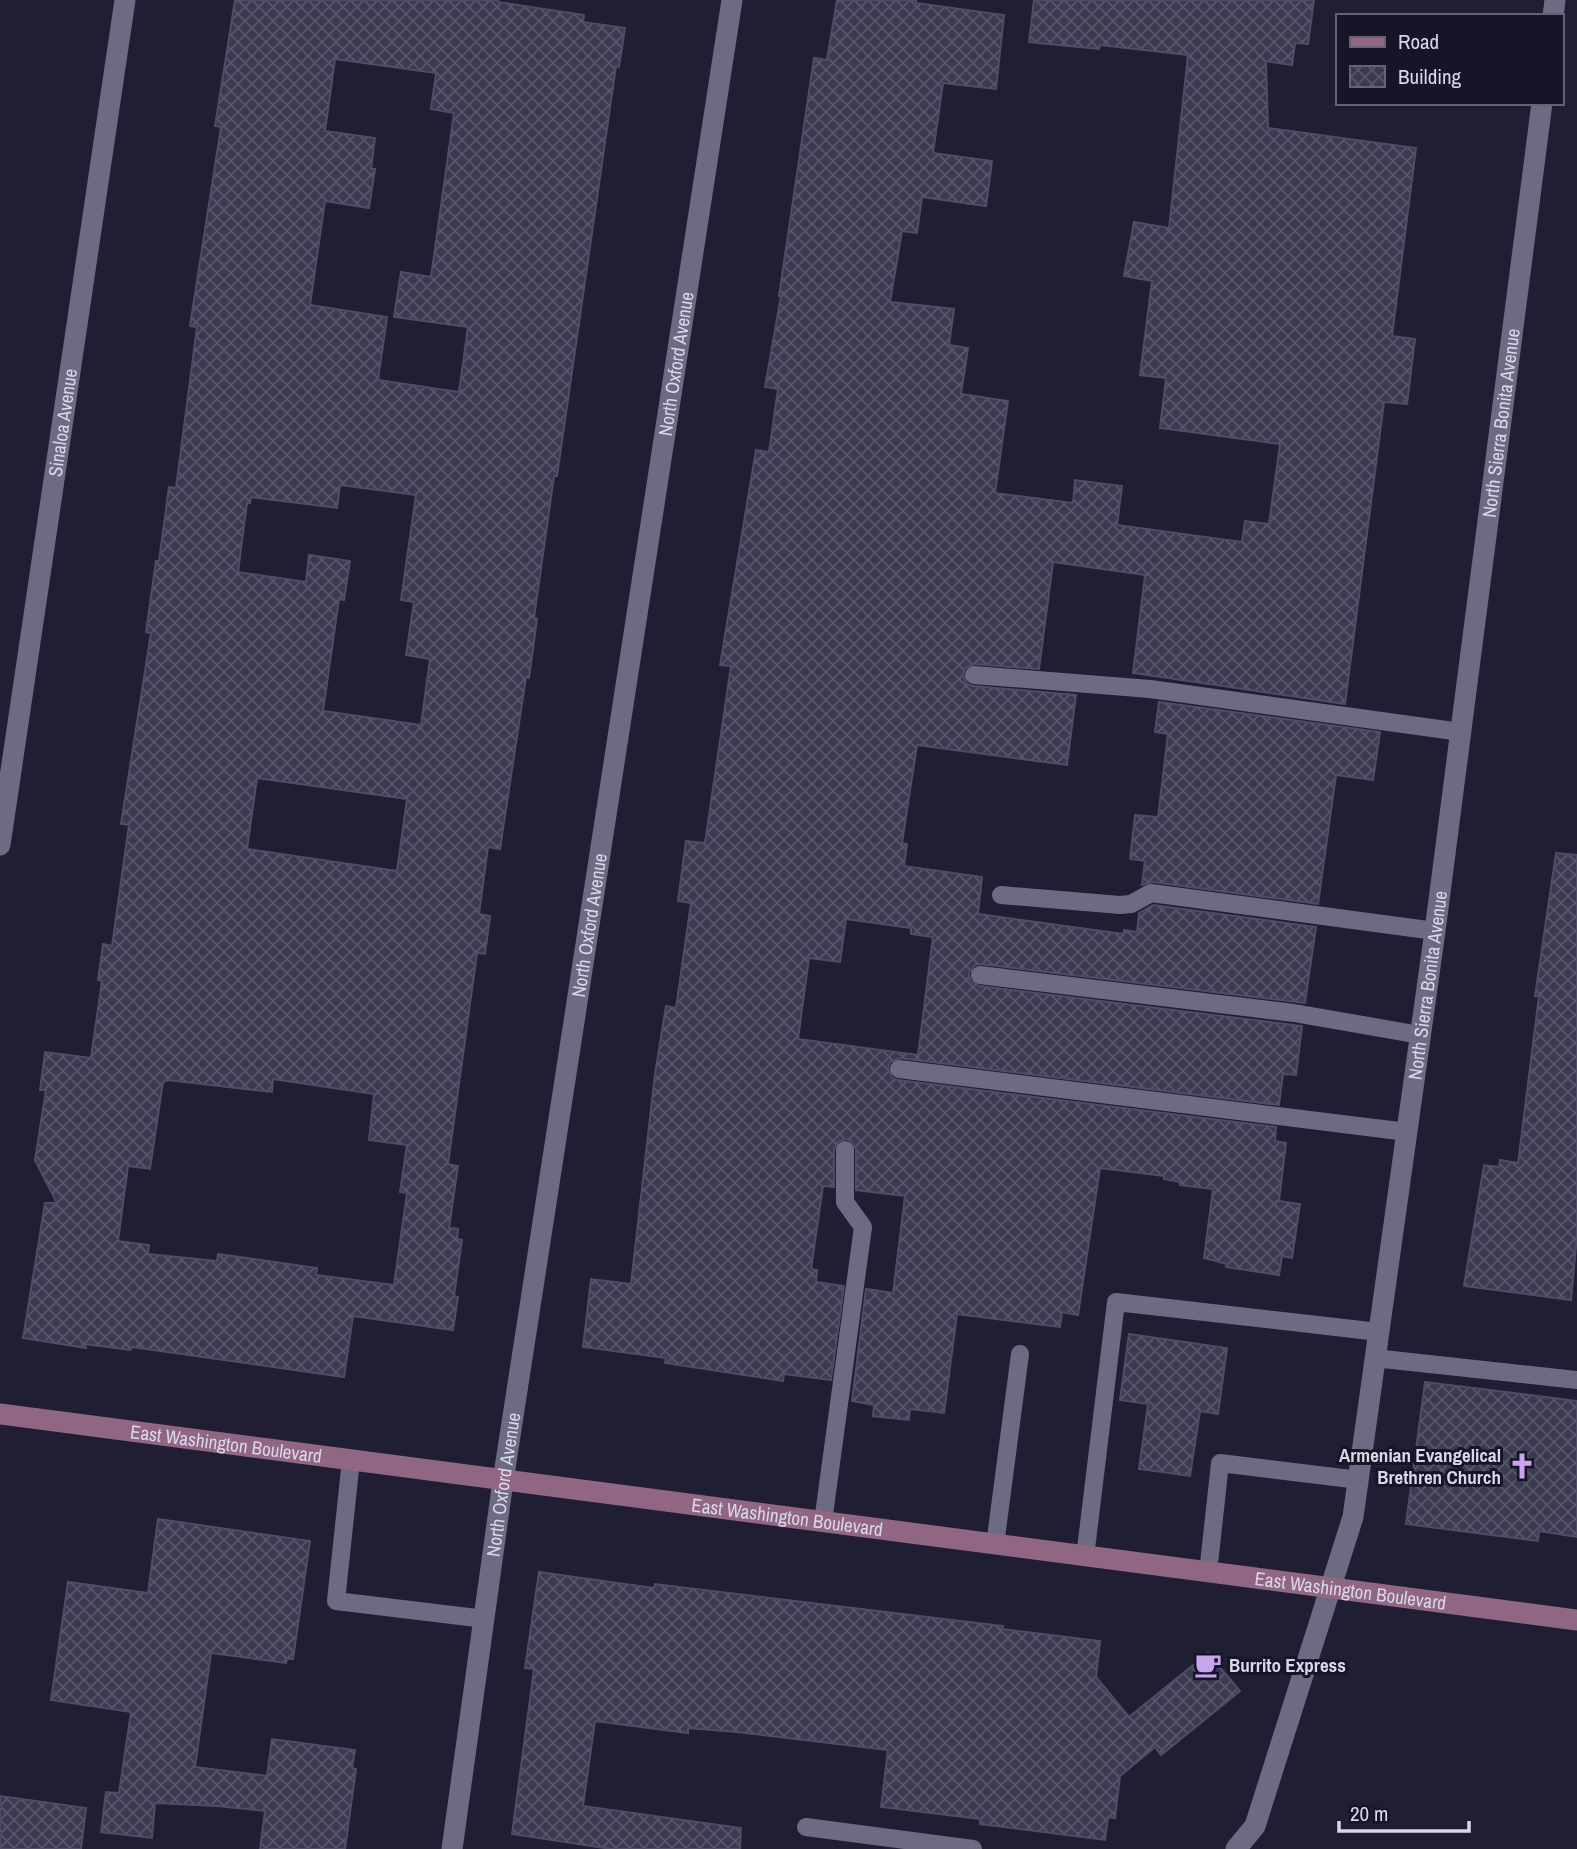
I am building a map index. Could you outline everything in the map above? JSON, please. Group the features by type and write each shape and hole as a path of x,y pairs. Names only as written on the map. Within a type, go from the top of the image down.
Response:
{"main road":[{"name":"East Washington Boulevard","path":"0,1414 1577,1619"}],"street":[{"name":"Sinaloa Avenue","path":"0,845 125,0"},
{"name":"North Oxford Avenue","path":"452,1849 503,1481 732,0"},
{"name":"North Sierra Bonita Avenue","path":"1236,1849 1255,1826 1353,1517 1435,931 1542,105"}],"lane":[{"path":"974,675 1150,690 1461,733"},
{"path":"1001,895 1119,905 1130,904 1151,893 1435,931"},
{"path":"980,975 1294,1013 1420,1035"},
{"path":"900,1069 1407,1132"},
{"path":"822,1522 863,1227 845,1202 845,1150"},
{"path":"1085,1557 1116,1302 1379,1332"},
{"path":"995,1545 1020,1354"},
{"path":"1374,1358 1577,1380"},
{"path":"351,1460 336,1601 485,1619"},
{"path":"1208,1573 1220,1463 1359,1480"},
{"path":"806,1828 973,1849"}],"building":[{"path":"235,0 498,0 584,15 583,22 625,28 619,67 616,66 557,476 554,476 534,618 537,619 529,678 526,677 500,849 488,847 479,914 490,916 485,954 477,953 448,1164 458,1166 449,1228 458,1229 457,1239 462,1240 454,1296 458,1297 453,1330 353,1316 344,1377 132,1347 130,1350 85,1344 86,1348 23,1338 45,1203 57,1203 35,1160 46,1090 40,1090 45,1052 91,1058 102,981 98,980 103,944 112,946 129,825 121,824 151,633 146,632 169,487 176,488 197,327 190,326 221,127 215,126","holes":["335,59 436,73 431,109 454,113 431,277 401,272 394,317 468,327 459,392 378,380 387,317 310,305 325,201 369,208 375,169 371,169 375,138 325,131","340,485 416,495 401,600 414,602 406,655 430,659 421,725 323,711 339,599 344,600 350,561 309,555 306,582 238,572 247,503 250,503 251,497 337,508","257,778 407,799 397,871 247,849","273,1079 374,1094 369,1140 407,1145 400,1192 407,1193 394,1285 316,1275 317,1268 218,1254 217,1261 148,1254 149,1245 118,1241 128,1166 150,1169 163,1082 167,1080 272,1092"]},
{"path":"837,0 916,0 916,3 1004,15 996,89 943,83 933,153 992,161 986,206 922,197 917,233 902,231 890,302 954,309 949,345 968,348 961,394 1008,401 995,493 1073,503 1075,480 1122,486 1117,525 1242,542 1245,521 1269,524 1280,444 1160,428 1166,378 1140,375 1152,281 1124,276 1134,222 1169,228 1188,55 1100,45 1099,49 1029,42 1034,0 1314,0 1308,44 1295,43 1292,65 1266,61 1268,128 1416,148 1392,336 1415,339 1407,404 1384,402 1345,704 1133,673 1145,575 1053,562 1039,669 974,664 965,668 963,675 967,684 973,686 1076,695 1067,765 917,745 902,843 907,844 904,866 982,877 978,914 1124,934 1124,930 1137,932 1139,913 1153,905 1316,927 1305,1003 981,964 975,965 969,973 970,980 979,986 1302,1026 1296,1075 1283,1074 1279,1105 900,1058 890,1062 888,1068 892,1078 898,1080 1276,1127 1275,1141 1286,1143 1279,1201 1300,1204 1292,1258 1282,1256 1279,1275 1226,1267 1227,1264 1204,1258 1213,1189 1180,1185 1180,1182 1164,1179 1164,1176 1100,1168 1078,1315 1062,1312 1060,1327 957,1314 944,1413 910,1409 909,1420 873,1416 874,1405 852,1401 866,1289 893,1293 905,1196 856,1190 856,1149 851,1141 846,1139 839,1141 834,1149 834,1187 823,1186 811,1269 817,1270 816,1282 844,1286 831,1380 784,1374 783,1381 665,1363 666,1358 583,1347 591,1279 631,1284 655,1074 666,1006 676,1008 691,903 678,901 686,841 705,843 731,666 720,665 756,450 769,452 778,389 765,387 781,296 814,58 827,60","holes":["846,919 911,928 911,934 933,937 918,1055 798,1039 809,958 840,962"]},
{"path":"1159,702 1380,732 1373,780 1336,775 1318,904 1153,882 1142,885 1145,861 1130,859 1135,815 1158,817 1168,734 1155,732"},
{"path":"1556,853 1577,855 1577,1235 1571,1300 1464,1286 1484,1165 1499,1167 1500,1160 1518,1163 1539,996 1535,996"},
{"path":"1129,1334 1227,1348 1218,1414 1200,1411 1190,1476 1139,1469 1148,1404 1120,1400"},
{"path":"1425,1382 1577,1401 1577,1537 1539,1531 1538,1541 1406,1524"},
{"path":"158,1519 310,1541 293,1659 287,1659 286,1663 211,1653 195,1767 267,1776 272,1739 355,1750 352,1768 356,1769 345,1849 260,1849 265,1811 217,1806 155,1803 152,1838 101,1832 106,1792 119,1793 131,1712 51,1700 68,1582 148,1593"},
{"path":"539,1572 654,1588 655,1584 1003,1626 1002,1629 1100,1641 1096,1677 1129,1717 1208,1653 1240,1691 1161,1755 1155,1747 1120,1776 1115,1818 1108,1817 1105,1840 980,1824 980,1819 881,1807 888,1750 737,1732 688,1728 688,1733 595,1721 583,1806 741,1828 740,1849 611,1849 512,1834 534,1669 525,1668"},
{"path":"0,1796 86,1808 81,1849 0,1849"}],"place":[{"name":"Armenian Evangelical Brethren Church","path":"1522,1466"},
{"name":"Burrito Express","path":"1208,1665"}]}
